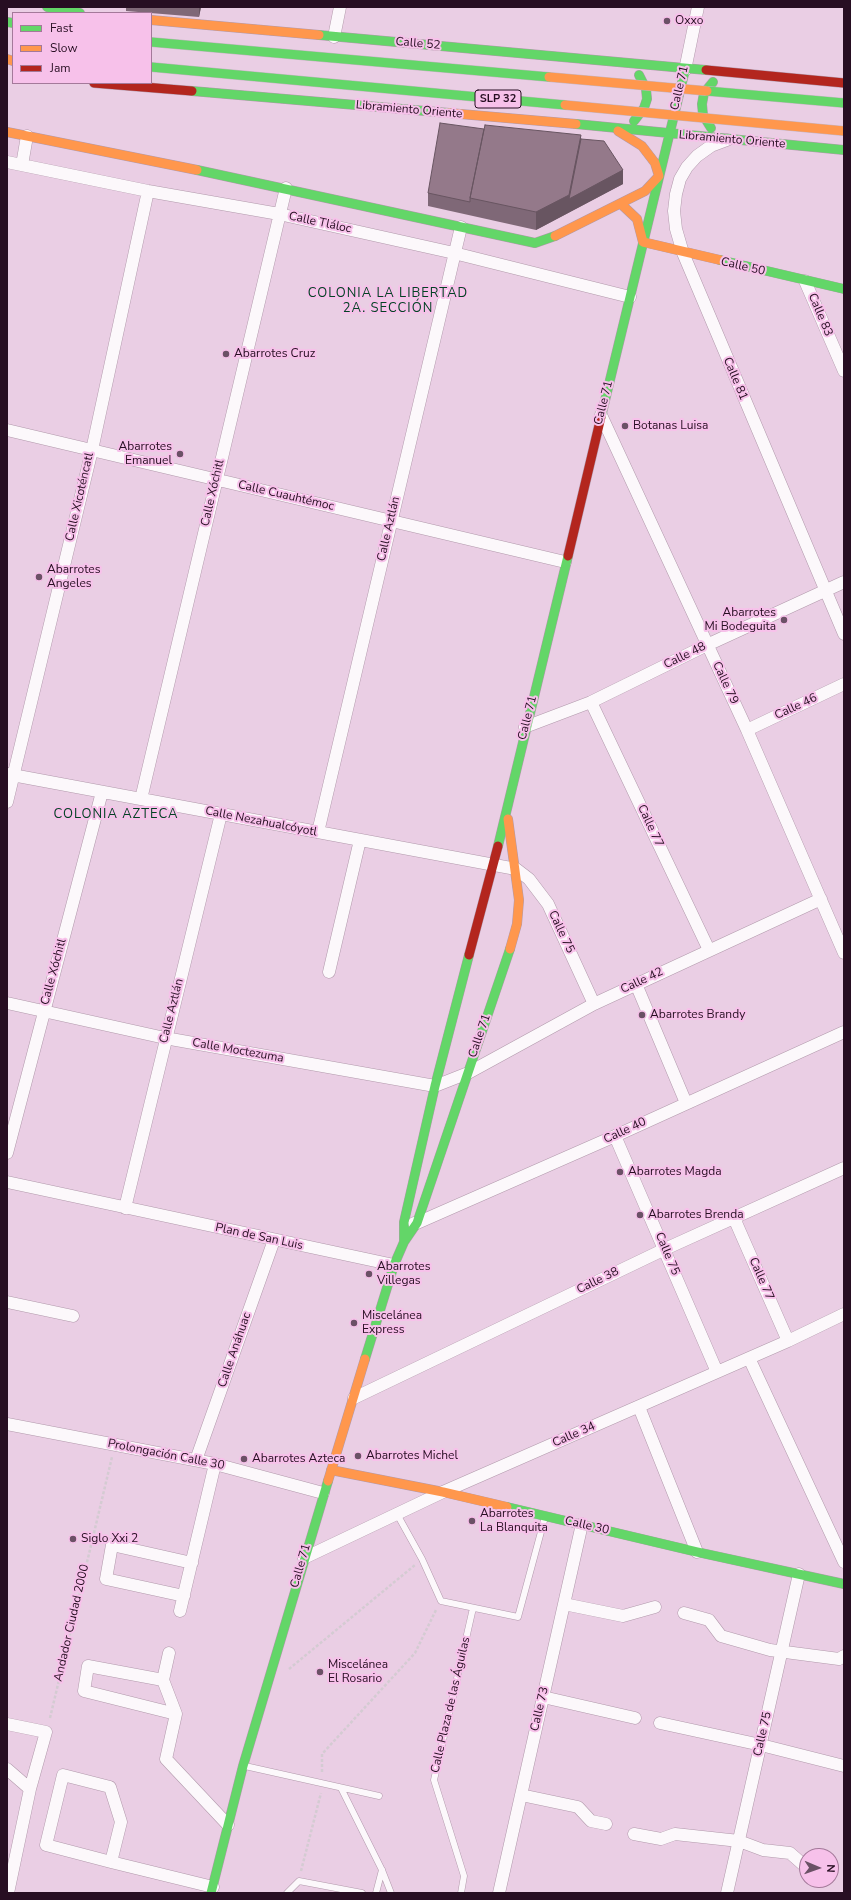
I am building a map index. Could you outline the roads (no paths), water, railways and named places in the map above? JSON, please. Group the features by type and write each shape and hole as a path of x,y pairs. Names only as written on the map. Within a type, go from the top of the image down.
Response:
{"main road":[{"path":"47,7 74,12"},
{"name":"Calle 52","path":"152,20 685,70"},
{"name":"SLP 32","path":"152,42 844,103"},
{"path":"614,128 623,128 639,117 647,99 642,80 636,72 620,64"},
{"name":"Libramiento Oriente","path":"152,66 844,131"},
{"path":"685,70 844,83"},
{"name":"Calle 71","path":"404,1242 404,1222 435,1086 493,865 525,727 685,70"},
{"path":"729,139 715,132 708,124 703,115 702,104 704,93 710,84 718,77 731,74"},
{"name":"Libramiento Oriente","path":"106,84 614,128 844,150"},
{"path":"7,132 286,188 535,243 545,241 620,204 644,191 659,176 655,163 642,146 614,128"},
{"path":"620,204 637,219 643,242"},
{"name":"Calle 50","path":"643,242 683,253 844,289"},
{"name":"Calle 71","path":"212,1890 243,1766 323,1493 354,1398 394,1265 404,1242 418,1223 511,947 517,924 519,900 516,869 509,835 508,799"},
{"name":"Calle 30","path":"331,1470 443,1492 697,1552 844,1584"}],"street":[{"path":"334,37 340,7"},
{"name":"Calle 71","path":"685,70 698,7"},
{"path":"22,165 27,136"},
{"name":"Calle 81","path":"729,139 711,146 697,156 687,167 680,179 674,211 676,229 683,253 824,591 844,634"},
{"name":"Calle Tláloc","path":"7,162 279,214 454,253 630,298"},
{"name":"Calle Xóchitl","path":"140,799 286,188"},
{"name":"Calle Xicoténcatl","path":"7,802 10,775 92,450 148,190"},
{"name":"Calle Aztlán","path":"318,832 461,227"},
{"name":"Calle 83","path":"805,281 844,371"},
{"name":"Calle 79","path":"601,415 747,730 844,953"},
{"name":"Calle Cuauhtémoc","path":"7,430 565,562"},
{"name":"Calle 48","path":"525,727 591,702 707,645 844,582"},
{"name":"Calle 46","path":"747,730 844,684"},
{"name":"Calle 77","path":"591,702 709,950"},
{"name":"Calle Nezahualcóyotl","path":"10,775 516,869"},
{"name":"Calle Xóchitl","path":"7,1153 43,1011 102,792"},
{"name":"Calle Aztlán","path":"125,1208 165,1038 221,814"},
{"path":"329,972 360,840"},
{"name":"Calle 75","path":"516,869 529,878 548,904 594,1004"},
{"name":"Calle 42","path":"468,1073 594,1004 821,899"},
{"path":"636,984 686,1103"},
{"name":"Calle Moctezuma","path":"7,1003 165,1038 435,1086"},
{"name":"Calle 40","path":"404,1222 418,1223 615,1136 844,1032"},
{"path":"435,1086 468,1073"},
{"name":"Calle 75","path":"615,1136 717,1372"},
{"name":"Calle 38","path":"354,1398 665,1249 844,1168"},
{"name":"Plan de San Luis","path":"7,1182 394,1265"},
{"name":"Calle 77","path":"734,1218 788,1341"},
{"name":"Calle Anáhuac","path":"196,1460 274,1240"},
{"path":"7,1302 73,1316"},
{"name":"Calle 34","path":"304,1558 443,1492 788,1341 844,1314"},
{"path":"749,1358 844,1562"},
{"path":"639,1407 697,1552"},
{"name":"Prolongación Calle 30","path":"7,1424 215,1464 323,1493"},
{"path":"180,1611 215,1464"},
{"name":"Calle 73","path":"499,1893 582,1524"},
{"path":"184,1596 106,1579 112,1545 192,1563"},
{"name":"Calle 75","path":"727,1893 799,1574"},
{"path":"564,1604 623,1616 655,1607"},
{"path":"684,1613 709,1620 721,1636 782,1651 840,1659 844,1656"},
{"path":"169,1653 163,1680 176,1714 166,1759 228,1825"},
{"path":"163,1680 88,1666 84,1691 176,1714"},
{"path":"543,1698 635,1718"},
{"path":"660,1723 761,1745 844,1766"},
{"path":"7,1724 46,1732 30,1789 8,1893"},
{"path":"7,1769 30,1789"},
{"path":"111,1862 121,1822 110,1787 63,1775 46,1845 212,1890"},
{"path":"521,1794 578,1806 591,1821 606,1824"},
{"path":"634,1834 661,1839 675,1834 739,1841 763,1850 790,1853 799,1861"}],"lane":[{"path":"397,1514 422,1559 441,1601 518,1617 545,1517"},
{"name":"Calle Plaza de las Águilas","path":"461,1893 464,1876 434,1780 473,1608"},
{"path":"243,1766 379,1796"},
{"path":"341,1788 382,1870 391,1893"},
{"path":"376,1893 382,1870"},
{"path":"287,1893 299,1881 362,1893"}],"place":[{"name":"Oxxo","path":"667,21"},
{"name":"Abarrotes Cruz","path":"226,354"},
{"name":"Botanas Luisa","path":"625,426"},
{"name":"Abarrotes Emanuel","path":"180,454"},
{"name":"Abarrotes Angeles","path":"39,577"},
{"name":"Abarrotes Mi Bodeguita","path":"784,620"},
{"name":"Abarrotes Brandy","path":"642,1015"},
{"name":"Abarrotes Magda","path":"620,1172"},
{"name":"Abarrotes Brenda","path":"640,1215"},
{"name":"Abarrotes Villegas","path":"369,1274"},
{"name":"Miscelánea Express","path":"354,1323"},
{"name":"Abarrotes Michel","path":"358,1456"},
{"name":"Abarrotes Azteca","path":"244,1459"},
{"name":"Abarrotes La Blanquita","path":"472,1521"},
{"name":"Siglo Xxi 2","path":"73,1539"},
{"name":"Miscelánea El Rosario","path":"320,1672"}],"district":[{"name":"COLONIA LA LIBERTAD 2A. SECCIÓN","path":"388,302"},
{"name":"COLONIA AZTECA","path":"116,815"}]}
